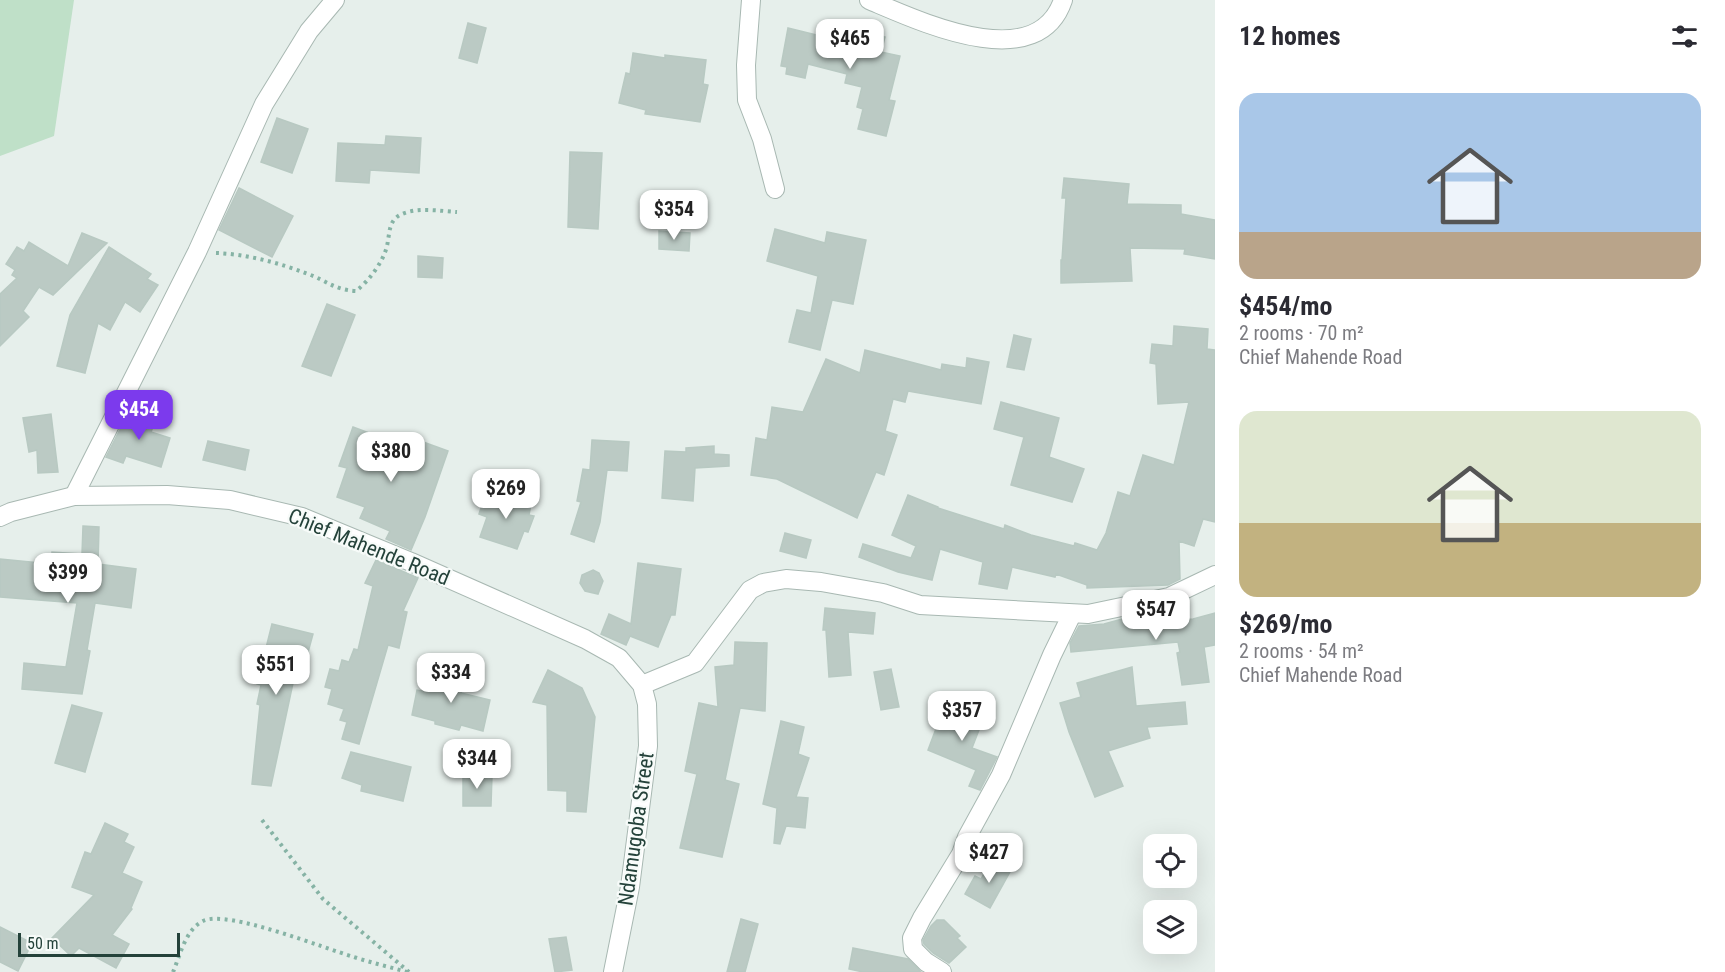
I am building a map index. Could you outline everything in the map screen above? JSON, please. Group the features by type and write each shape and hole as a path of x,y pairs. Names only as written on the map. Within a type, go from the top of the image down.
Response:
{"street":[{"path":"74,496 197,252 264,104 309,31 335,0"},
{"path":"751,0 746,65 747,100 762,139 775,189"},
{"path":"869,0 949,31 1010,41 1032,36 1059,14 1063,0"},
{"name":"Chief Mahende Road","path":"0,517 11,512 74,496 166,495 230,500 302,518 411,562 585,639 619,658 642,685"},
{"path":"642,685 695,663 750,590 763,583 786,579 821,582 883,593 920,605 1072,615 1088,614 1169,597 1215,576"},
{"path":"942,972 926,962 914,950 912,938 961,854 967,837 1001,775 1052,654 1072,615"},
{"name":"Ndamugoba Street","path":"613,972 630,887 648,746 647,704 642,685"}],"path":[{"path":"197,252 220,253 284,266 309,274 342,291 356,291 364,286 387,247 389,229 394,218 403,213 422,211 457,212"},
{"path":"262,820 323,899 409,972"},
{"path":"173,972 189,934 203,921 224,918 304,939 352,957 409,972"}],"green space":[{"path":"0,0 74,0 54,136 0,156"}],"building":[{"path":"468,23 486,28 477,63 459,58"},
{"path":"788,28 853,44 856,30 885,37 881,52 900,56 889,100 895,101 886,136 858,129 863,109 857,107 862,87 845,83 847,74 808,64 805,78 786,74 787,67 781,66"},
{"path":"633,53 665,58 665,55 706,60 703,84 708,85 700,122 645,114 646,110 619,103 626,73 630,74"},
{"path":"277,118 308,129 292,173 261,162"},
{"path":"386,136 421,138 419,173 370,170 369,183 336,181 338,143 385,145"},
{"path":"570,152 602,153 598,229 568,227"},
{"path":"1064,178 1129,184 1127,204 1181,205 1181,214 1215,220 1215,259 1184,254 1185,249 1130,248 1132,281 1061,283 1066,198 1062,198"},
{"path":"239,188 293,216 272,257 219,230"},
{"path":"775,229 825,243 827,232 866,240 853,304 832,300 820,350 789,342 797,310 811,313 818,276 767,261"},
{"path":"659,231 690,233 689,251 659,249"},
{"path":"82,233 107,243 53,295 39,287 23,311 29,317 0,346 0,294 17,278 12,275 15,270 6,264 17,247 24,251 29,242 68,266"},
{"path":"109,247 151,274 147,279 158,285 140,312 125,302 110,330 98,323 85,373 57,366 70,315"},
{"path":"418,256 443,258 442,278 418,277"},
{"path":"327,304 355,315 331,376 302,366"},
{"path":"1174,326 1208,329 1207,349 1215,350 1215,522 1203,519 1194,546 1179,541 1180,579 1168,585 1087,588 1087,585 1056,574 1055,577 1012,567 1007,589 979,584 983,562 940,549 932,580 898,572 859,557 863,544 911,558 916,546 892,535 908,495 938,508 1004,529 1005,525 1031,535 1074,546 1075,543 1097,550 1106,533 1118,492 1130,496 1143,455 1174,465 1189,402 1158,404 1156,364 1150,363 1152,344 1173,346"},
{"path":"1014,335 1031,339 1024,370 1007,367"},
{"path":"865,350 941,370 942,364 966,368 967,358 989,362 981,404 908,391 905,402 893,399 885,431 897,435 884,475 876,472 857,518 777,479 751,475 756,438 767,440 772,407 803,412 826,359 860,373"},
{"path":"1001,402 1059,418 1049,457 1084,469 1072,502 1011,485 1024,437 994,429"},
{"path":"131,408 156,419 151,432 170,438 161,467 126,456 123,463 106,457"},
{"path":"51,414 58,472 38,473 37,450 29,452 23,418"},
{"path":"353,427 412,449 415,439 448,451 411,550 386,539 390,531 360,518 365,507 337,497 347,468 339,466"},
{"path":"592,440 629,442 627,471 607,470 600,522 594,542 571,534 581,502 577,501 583,469 590,470"},
{"path":"208,441 249,450 245,470 203,460"},
{"path":"714,446 714,454 729,455 729,466 695,468 693,501 662,498 665,451 686,452 686,448"},
{"path":"492,491 531,504 529,515 534,516 528,532 524,531 517,549 480,537 487,517 479,514 483,502 488,503"},
{"path":"83,526 99,527 98,564 136,569 131,608 95,603 87,650 90,651 82,694 22,689 24,663 66,667 77,603 0,597 0,559 51,564 52,552 82,554"},
{"path":"785,533 811,540 806,558 780,551"},
{"path":"376,560 418,578 403,611 407,612 399,648 388,645 359,744 342,739 347,722 340,720 344,709 328,704 332,689 325,687 330,669 339,671 342,660 349,662 354,649 358,650 373,586 365,583"},
{"path":"638,563 681,569 675,615 671,615 658,647 630,636 626,645 601,634 609,614 631,624"},
{"path":"593,570 599,573 603,581 598,594 585,591 580,583 582,575"},
{"path":"825,608 875,613 873,634 848,632 851,675 829,677 826,630 823,630"},
{"path":"1215,613 1215,645 1204,647 1209,682 1182,685 1177,653 1180,652 1178,642 1071,652 1070,643 1079,626 1104,624 1126,618 1127,626 1193,619"},
{"path":"272,624 313,634 307,656 299,655 271,786 252,784 260,705 257,704 261,685 257,684"},
{"path":"735,642 767,643 765,711 740,708 725,780 739,784 722,857 680,848 697,774 685,771 699,703 718,707 715,667 734,665"},
{"path":"1132,667 1136,706 1185,702 1187,724 1147,727 1150,738 1108,751 1123,786 1095,797 1060,703 1081,697 1077,683"},
{"path":"891,669 899,707 881,710 874,672"},
{"path":"548,670 582,688 595,717 586,812 567,811 567,791 548,790 547,705 533,702"},
{"path":"444,671 465,676 461,693 490,700 483,731 461,725 459,730 412,715 417,690 428,692 431,679 441,681"},
{"path":"946,702 984,717 972,748 997,757 980,790 969,786 976,770 928,750"},
{"path":"72,705 102,713 85,772 55,763"},
{"path":"781,721 804,727 798,754 809,758 796,797 808,798 805,828 786,826 780,844 774,843 777,808 763,804"},
{"path":"351,752 411,767 403,801 361,791 362,785 342,778"},
{"path":"463,775 492,775 491,806 463,806"},
{"path":"105,823 128,834 124,842 134,847 122,873 142,882 132,909 112,935 129,944 116,968 79,948 71,956 52,938 94,895 72,887 85,852 91,854"},
{"path":"992,859 1011,870 990,908 965,894 975,876 981,879"},
{"path":"741,919 758,924 745,972 727,972"},
{"path":"937,920 944,920 960,936 957,938 966,947 949,963 924,944 923,940"},
{"path":"0,927 32,943 18,971 0,962"},
{"path":"566,937 572,970 555,972 549,939"},
{"path":"853,948 908,959 921,972 863,972 849,969"}]}
